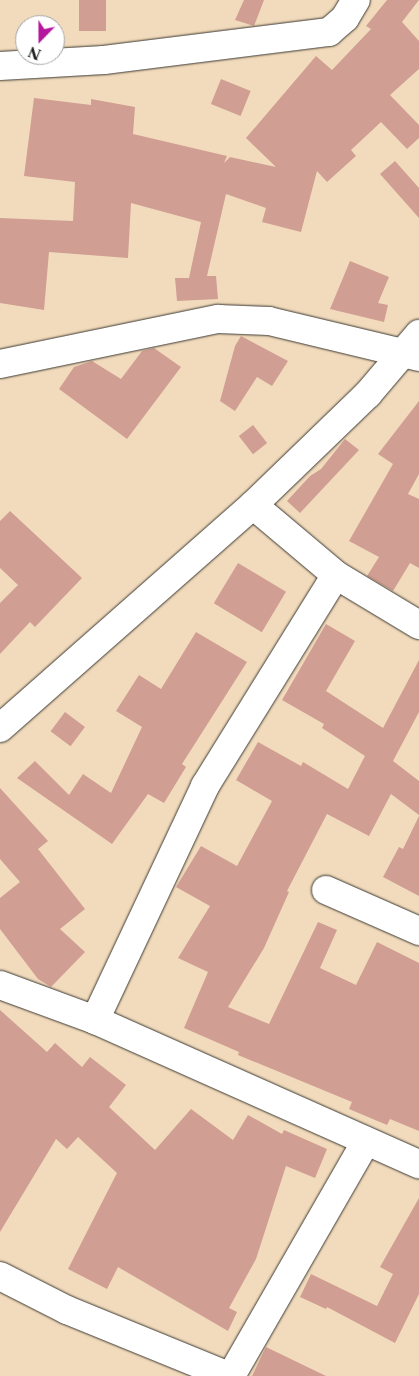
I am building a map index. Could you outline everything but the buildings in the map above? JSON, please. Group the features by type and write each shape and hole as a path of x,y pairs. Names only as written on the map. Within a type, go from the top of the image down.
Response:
{"street":[{"path":"0,66 104,60 329,32 345,18 356,0"},
{"path":"0,364 218,319 269,321 414,348"},
{"path":"0,728 253,505 414,348"},
{"path":"253,505 336,576 419,625"},
{"path":"95,1020 205,786 336,576"},
{"path":"326,890 419,931"},
{"path":"0,985 95,1020 419,1164"},
{"path":"0,1276 67,1310 230,1376 366,1141"}]}
